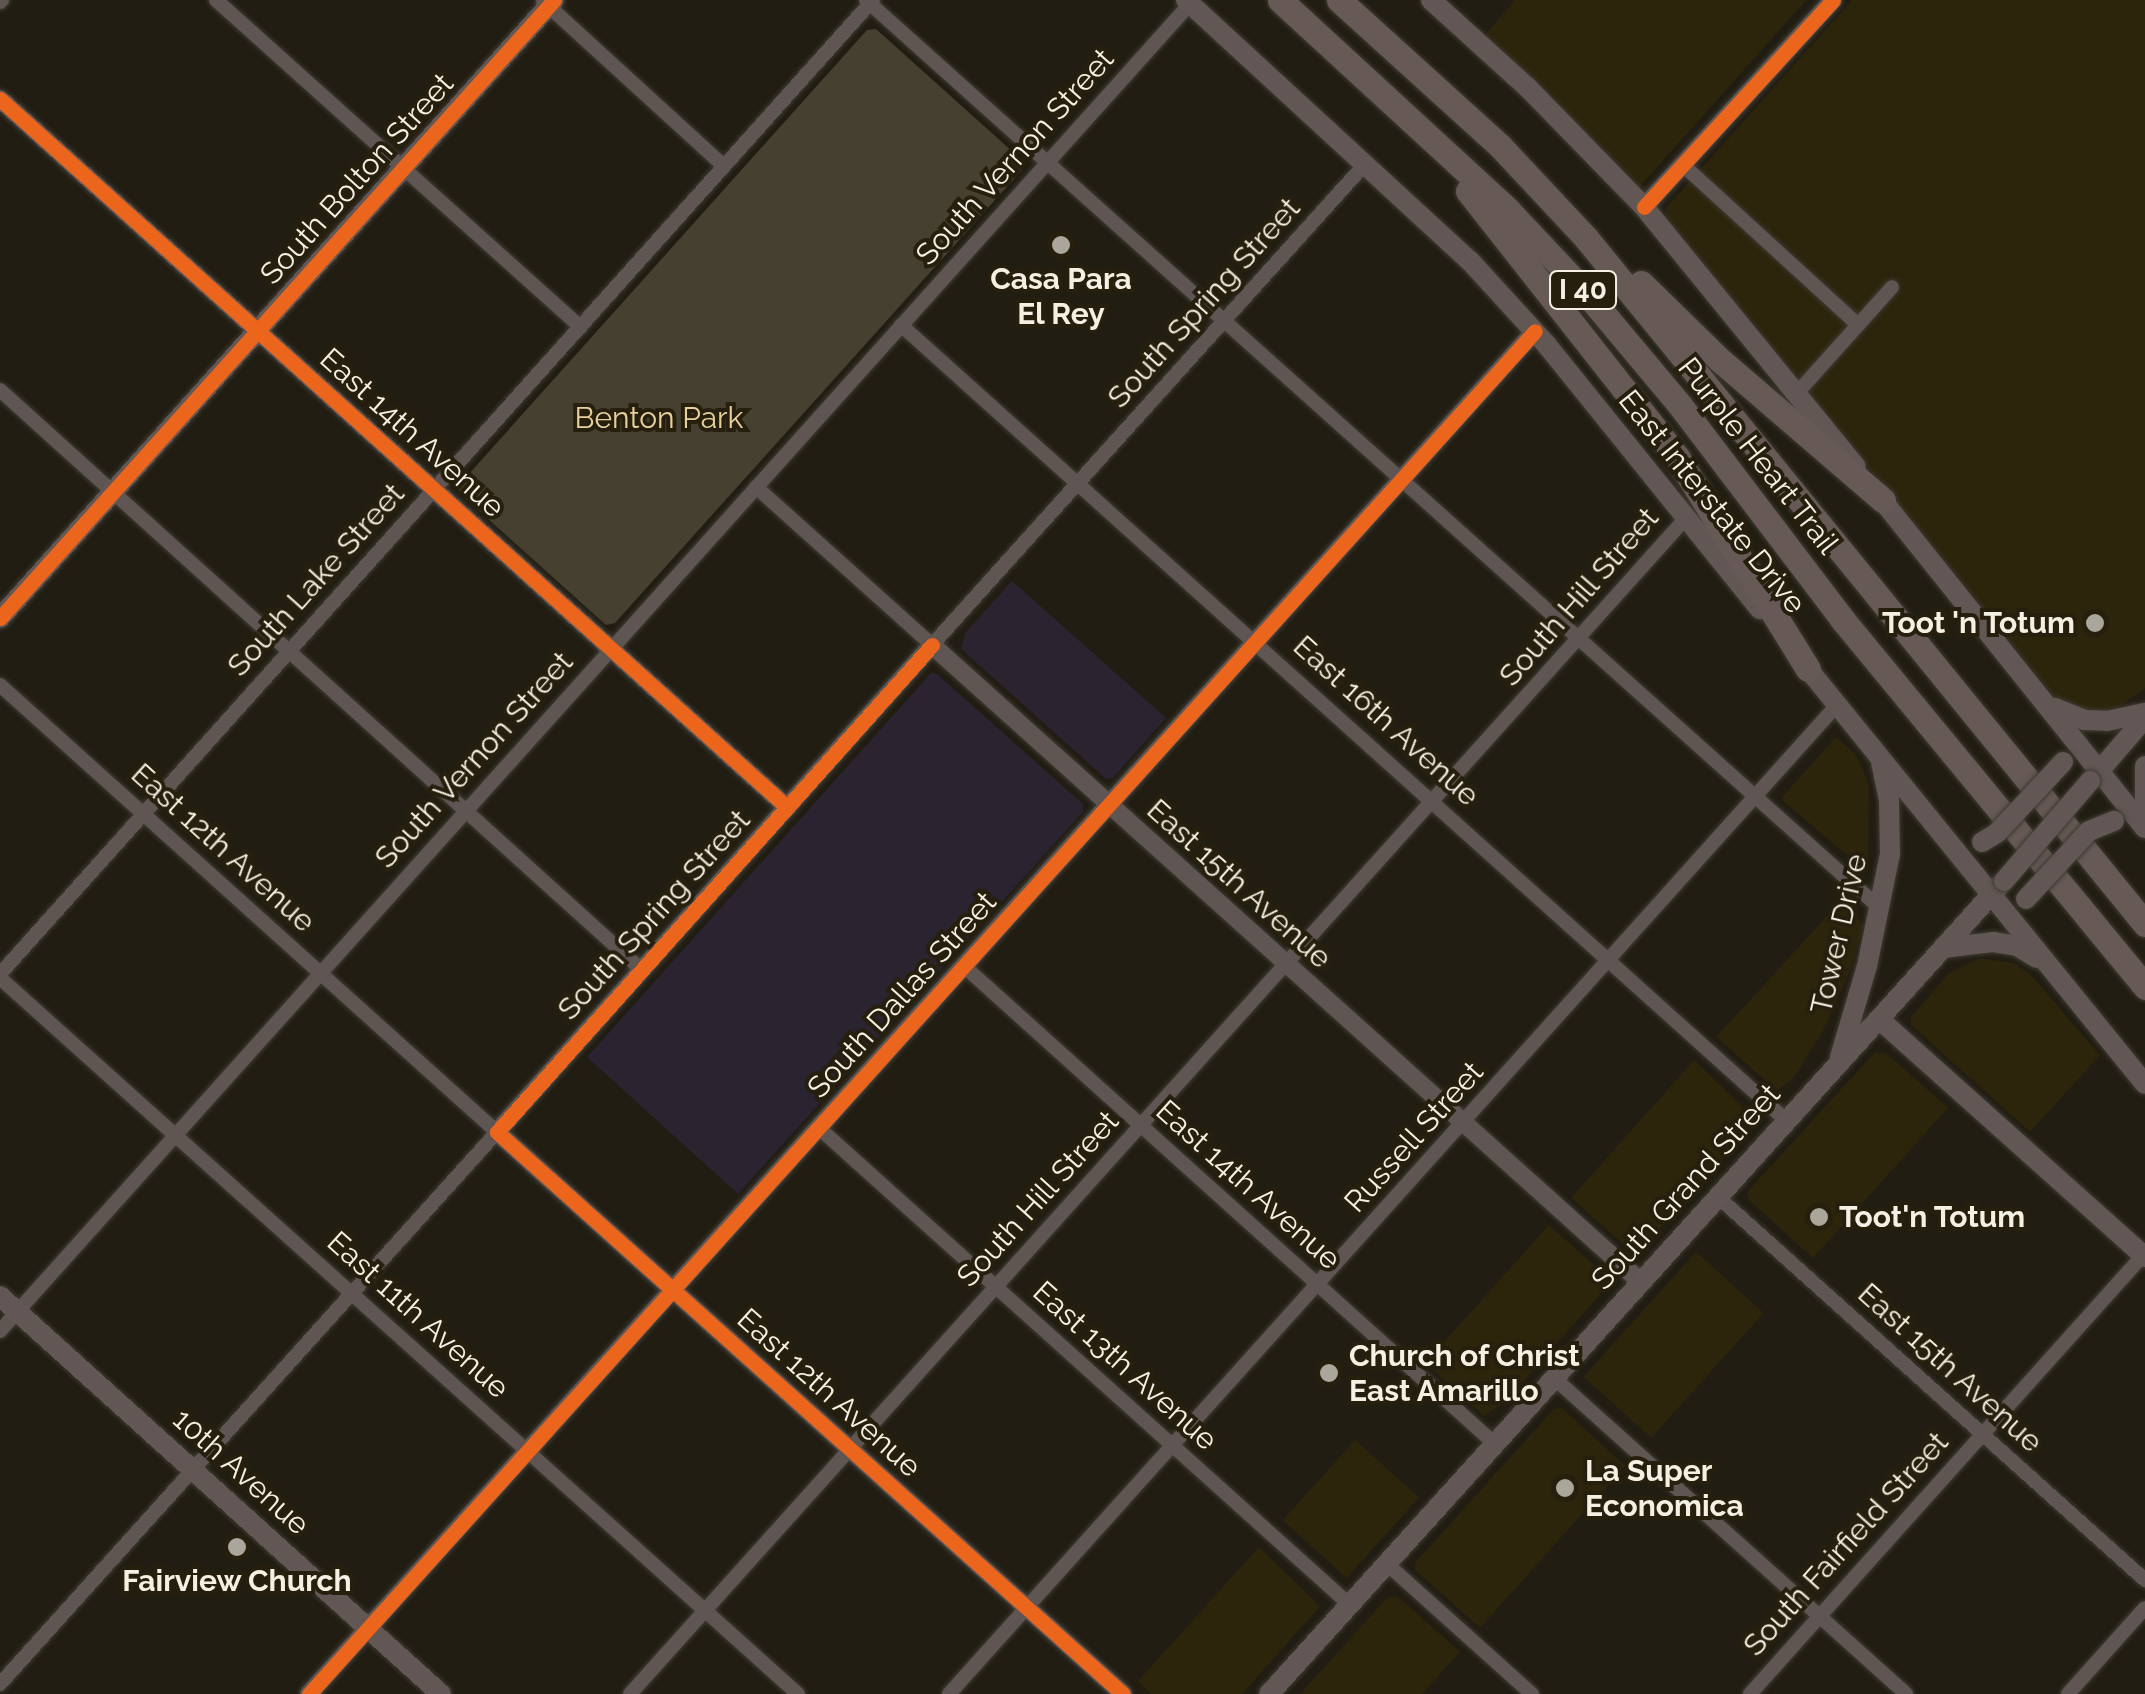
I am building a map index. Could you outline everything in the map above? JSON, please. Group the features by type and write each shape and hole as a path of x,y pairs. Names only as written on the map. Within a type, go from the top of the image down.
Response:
{"highway":[{"name":"Purple Heart Trail","path":"1280,0 1508,210 1587,294 1679,404 1842,619 2145,987"},
{"name":"Purple Heart Trail","path":"1338,0 1500,146 1554,204 2145,924"},
{"path":"1378,90 1479,204 1677,458 1808,669"},
{"path":"1554,204 1720,360 1883,500"}],"main road":[{"path":"1431,0 1528,88 1644,207 2070,730 2096,775 2144,828"},
{"name":"South Bolton Street","path":"0,618 548,2"},
{"name":"East Interstate Drive","path":"1188,2 1470,261 1535,332 1941,832 1998,888 2022,932 2145,1084"},
{"path":"2044,700 2084,720 2145,716"},
{"name":"South Grand Street","path":"1269,1694 1998,888 2145,716"},
{"path":"1941,832 1982,842 1998,833 2063,762 2070,748 2070,730"},
{"name":"Tower Drive","path":"1838,1064 1881,909 1890,854 1889,800 1880,757"},
{"path":"2145,766 2145,806"},
{"path":"2022,932 2026,899 2089,830 2114,821 2144,828"},
{"path":"1943,948 1994,942 2017,946 2049,966"},
{"path":"1879,1019 2144,1255"},
{"name":"10th Avenue","path":"0,1296 441,1694"}],"street":[{"path":"216,0 581,327"},
{"path":"1644,207 1832,0"},
{"path":"870,1 1881,909"},
{"name":"South Lake Street","path":"0,976 870,1"},
{"path":"548,2 724,166"},
{"name":"South Vernon Street","path":"0,1331 1188,2"},
{"name":"East 14th Avenue","path":"0,99 788,807"},
{"name":"South Spring Street","path":"0,1684 1366,163"},
{"path":"1682,165 1858,325"},
{"path":"1797,393 1892,287"},
{"name":"East 16th Avenue","path":"901,325 1787,1120"},
{"name":"South Dallas Street","path":"310,1694 1535,332"},
{"path":"0,390 642,970"},
{"name":"East 15th Avenue","path":"756,486 1641,1282"},
{"name":"South Hill Street","path":"630,1694 1686,518"},
{"name":"East 12th Avenue","path":"0,685 1124,1694"},
{"name":"Russell Street","path":"949,1694 1838,704"},
{"name":"East 14th Avenue","path":"966,966 1495,1444"},
{"name":"East 11th Avenue","path":"0,976 798,1694"},
{"name":"East 13th Avenue","path":"820,1128 1350,1605"},
{"name":"East 15th Avenue","path":"1718,1197 2145,1580"},
{"name":"South Fairfield Street","path":"1750,1694 2144,1255"},
{"path":"1554,1378 1906,1694"},
{"path":"1387,1564 1532,1694"},
{"path":"2068,1694 2145,1608"}],"shaded area":[{"path":"1515,0 1806,0 1636,191 1482,38"},
{"path":"1852,0 2145,0 2145,688 2112,712 2089,713 2057,700 1666,219 1665,209"},
{"path":"1012,581 1166,718 1113,778 1106,779 961,649 965,633"},
{"path":"931,673 937,674 1083,804 1083,812 738,1194 587,1057"},
{"path":"1836,737 1857,756 1869,785 1868,873 1783,801 1783,796"},
{"path":"1842,900 1863,925 1851,969 1822,1033 1794,1077 1777,1091 1716,1037"},
{"path":"1980,958 2014,963 2030,974 2100,1055 2030,1132 1911,1025 1911,1017 1949,973"},
{"path":"1875,1052 1887,1054 1948,1108 1813,1258 1749,1200 1747,1192"},
{"path":"1694,1060 1757,1121 1638,1253 1633,1253 1571,1198"},
{"path":"1549,1225 1607,1277 1607,1287 1505,1402 1484,1416 1425,1363"},
{"path":"1696,1252 1764,1313 1651,1438 1584,1377"},
{"path":"1562,1408 1625,1466 1480,1628 1415,1570 1415,1563 1554,1409"},
{"path":"1355,1440 1419,1498 1347,1578 1283,1520"},
{"path":"1259,1547 1320,1606 1242,1694 1152,1694 1138,1681"},
{"path":"1397,1596 1460,1652 1422,1694 1300,1694 1387,1598"}],"green space":[{"name":"Benton Park","path":"876,29 1023,161 1023,169 615,623 606,625 459,493 459,485 867,30"}],"cycle path":[{"path":"0,618 554,0"},
{"path":"1644,207 1833,0"},
{"path":"0,99 787,807"},
{"path":"309,1694 1535,331"},
{"path":"932,645 497,1132 1123,1694"}],"place":[{"name":"Casa Para El Rey","path":"1061,245"},
{"name":"Toot 'n Totum","path":"2095,623"},
{"name":"Toot'n Totum","path":"1819,1217"},
{"name":"Church of Christ East Amarillo","path":"1329,1373"},
{"name":"La Super Economica","path":"1565,1488"},
{"name":"Fairview Church","path":"237,1547"}]}
